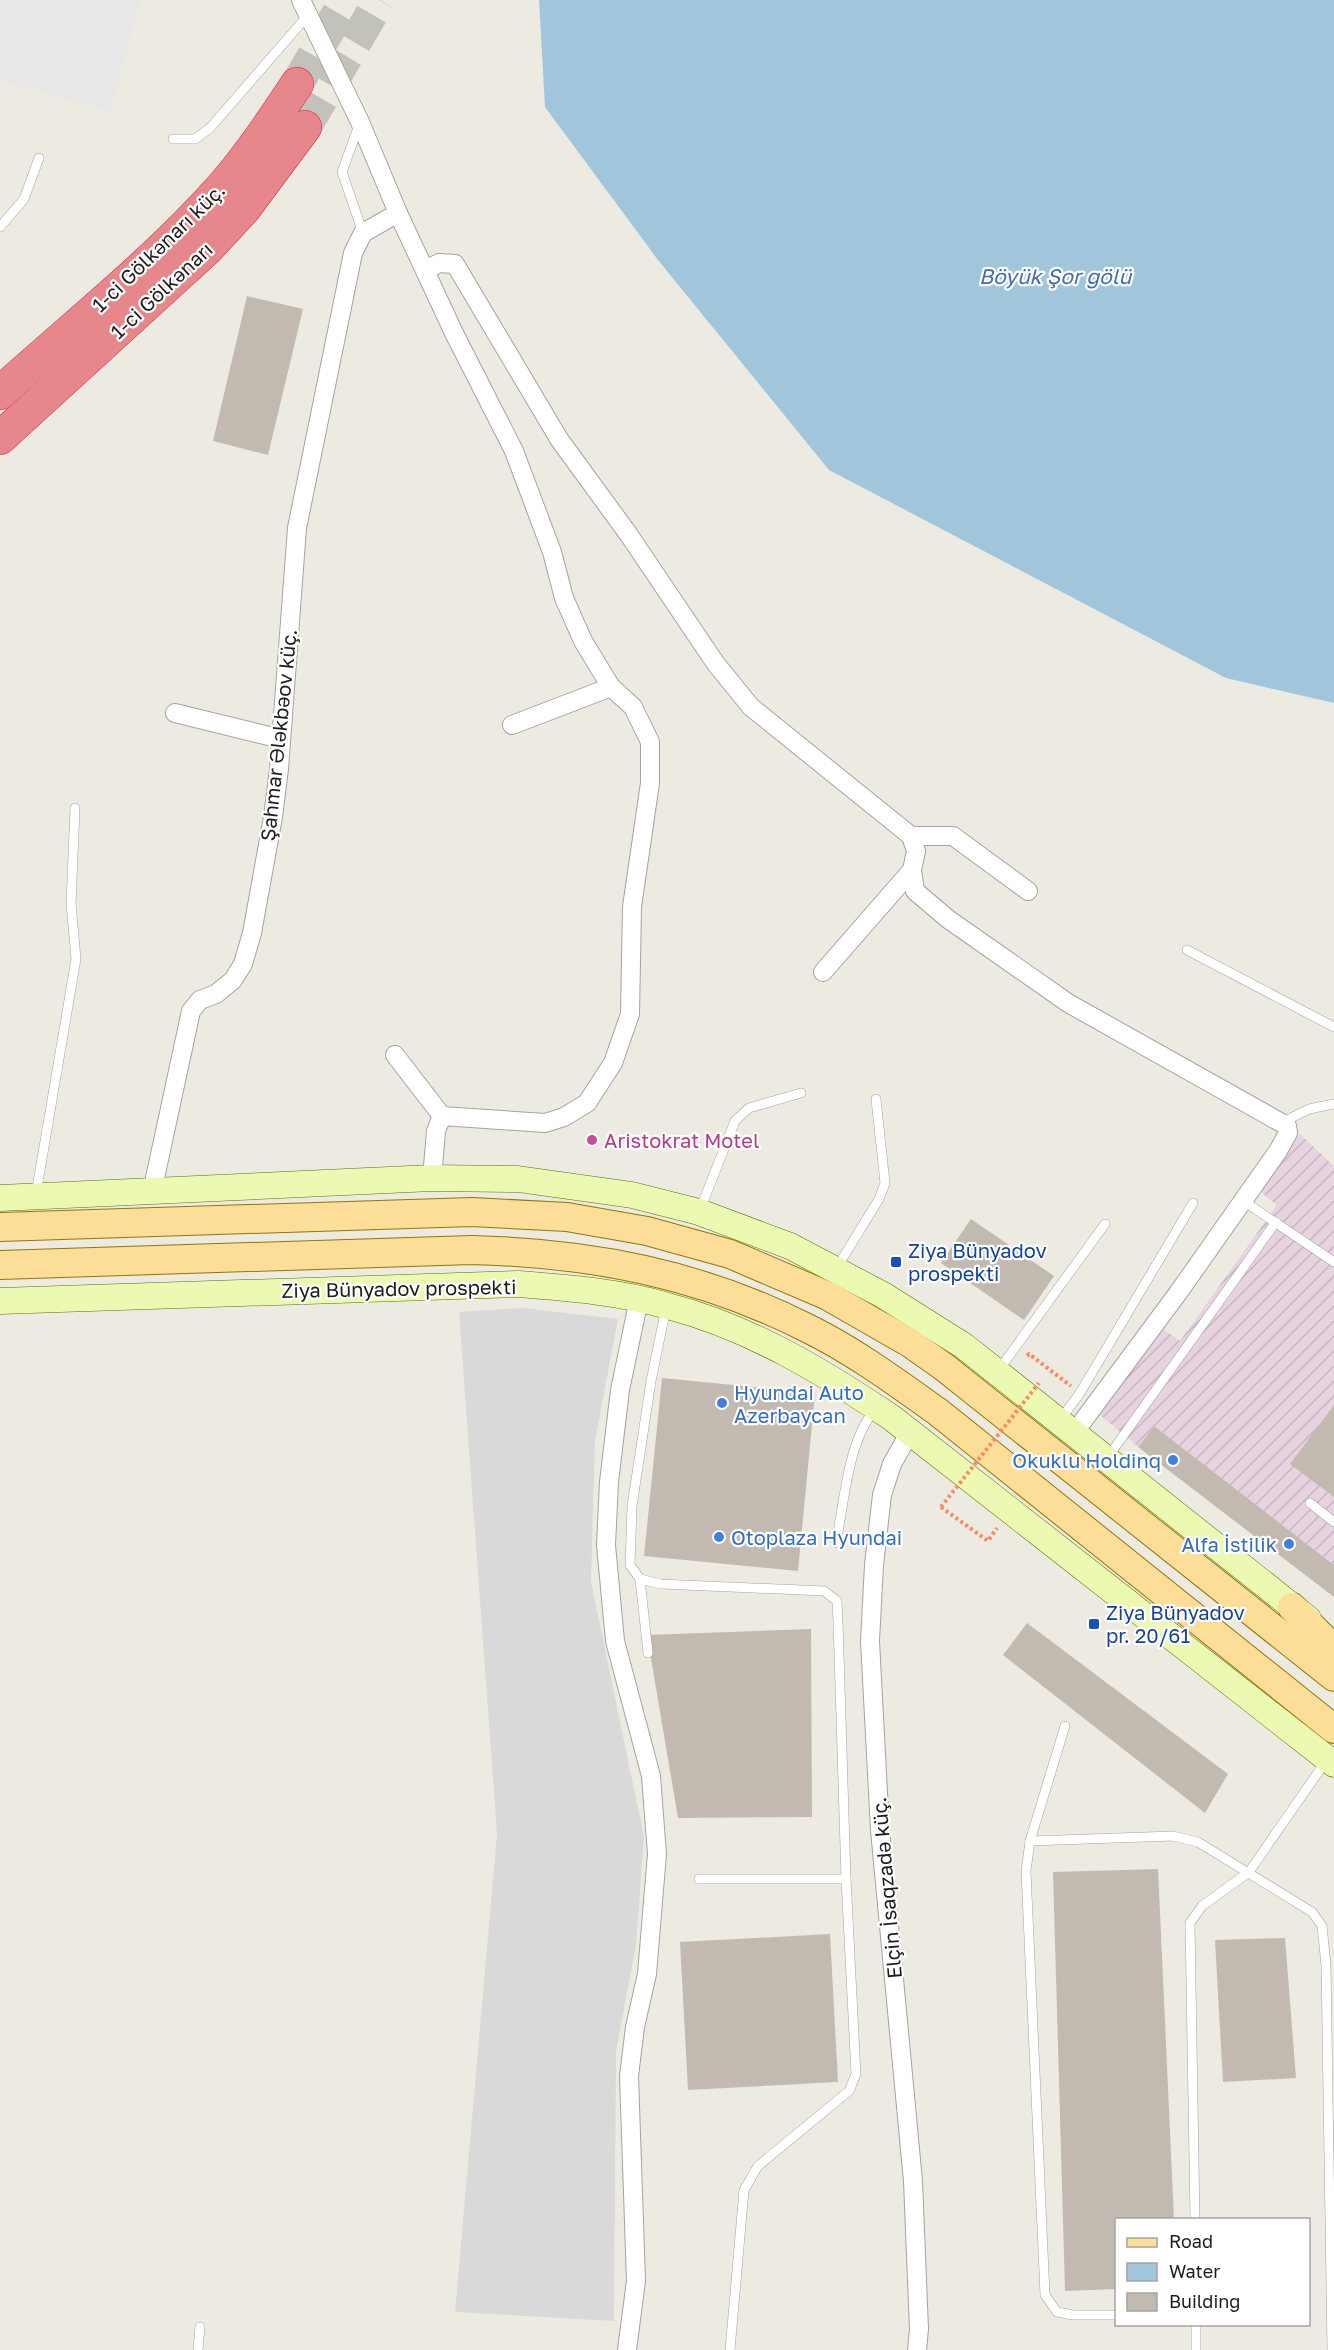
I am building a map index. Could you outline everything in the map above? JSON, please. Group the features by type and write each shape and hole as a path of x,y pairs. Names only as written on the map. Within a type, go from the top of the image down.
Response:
{"highway":[{"name":"1-ci Gölkənarı küç.","path":"0,393 179,232 259,142 297,84"},
{"name":"1-ci Gölkənarı","path":"0,438 207,249 244,209 305,127"}],"main road":[{"path":"0,1198 432,1178 518,1179 632,1195 699,1212 790,1246 836,1269 883,1295 964,1346 1334,1640"},
{"path":"0,1193 36,1197"},
{"path":"0,1227 472,1212 527,1213 567,1217 658,1234 730,1254 854,1296 964,1346"},
{"name":"Ziya Bünyadov prospekti","path":"0,1264 472,1250 523,1251 597,1260 687,1279 753,1302 852,1353 938,1412 1334,1729"},
{"path":"772,1270 828,1296 910,1343 936,1361 1334,1677"},
{"name":"Ziya Bünyadov prospekti","path":"0,1301 471,1284 568,1288 667,1305 728,1326 798,1358 834,1378 910,1432 1332,1756"},
{"path":"667,1305 724,1318 781,1337 859,1371 938,1412"},
{"path":"1292,1607 1334,1648"},
{"path":"1252,1663 1332,1756"}],"street":[{"path":"305,7 360,122 398,213 454,333 514,451 552,552 564,598 583,641 611,687 633,707 650,742 650,783 632,907 630,1014 613,1063 587,1103 564,1117 545,1123 442,1116 395,1055"},
{"path":"363,233 398,213"},
{"name":"Şahmar Ələkbəov küç.","path":"152,1192 191,1011 200,1000 216,994 232,980 243,964 252,933 273,817 297,528 353,253 363,233"},
{"path":"426,270 438,263 455,264 558,439 629,535 716,664 751,707 912,836 916,851 912,870 915,891 948,919 1068,1003 1283,1122 1288,1133 1278,1151 1178,1293 1067,1427"},
{"path":"512,725 611,687"},
{"path":"175,713 281,739"},
{"path":"912,836 953,836 1028,891"},
{"path":"823,972 912,870"},
{"path":"432,1178 436,1131 442,1116"},
{"path":"627,2350 636,2281 629,2076 635,2027 647,1974 657,1854 651,1776 615,1641 606,1545 609,1482 620,1390 639,1299"},
{"name":"Elçin İsaqzadə küç.","path":"910,1432 892,1464 882,1495 874,1565 870,1641 880,1830 913,2181 920,2329 917,2350"}],"lane":[{"path":"174,139 195,139 210,128 305,7"},
{"path":"360,122 342,172 363,233"},
{"path":"0,227 24,199 39,158"},
{"path":"36,1197 63,1022 76,959 71,916 75,808"},
{"path":"1187,950 1334,1027"},
{"path":"699,1212 735,1121 749,1108 801,1093"},
{"path":"836,1269 879,1199 885,1183 876,1099"},
{"path":"1283,1122 1309,1109 1334,1104"},
{"path":"1242,1200 1334,1262"},
{"path":"1067,1427 1080,1393 1193,1203"},
{"path":"1107,1459 1276,1222"},
{"path":"997,1373 1105,1224"},
{"path":"648,1653 640,1579 630,1565 632,1506 651,1381 667,1305"},
{"path":"836,1543 855,1447 868,1417 877,1408"},
{"path":"1310,1503 1334,1522"},
{"path":"640,1579 661,1584 824,1590 837,1601 846,1879 856,2074 849,2091 758,2166 744,2190 730,2350"},
{"path":"1065,1726 1030,1841 1026,1871 1045,2295 1057,2312 1072,2315 1115,2315"},
{"path":"1195,2218 1191,1923 1202,1906 1249,1872 1332,1756"},
{"path":"1030,1841 1173,1836 1198,1842 1312,1912 1322,1926 1331,2065 1332,2350"},
{"path":"699,1879 846,1879"},
{"path":"1196,2326 1196,2350"},
{"path":"198,2350 200,2328"}],"path":[{"path":"1024,1360 1029,1354 1080,1393"},
{"path":"988,1541 941,1508 1039,1383 1032,1378"}],"shaded area":[{"path":"0,0 140,0 111,112 0,80"},
{"path":"1300,1134 1334,1166 1334,1565 1154,1426 1138,1447 1099,1414 1162,1328 1180,1341 1277,1205 1257,1189"},
{"path":"523,1308 618,1319 595,1441 591,1582 644,1837 636,1945 616,2052 614,2321 455,2312 497,1834 459,1312"}],"water":[{"name":"Böyük Şor gölü","path":"539,0 1334,0 1334,703 1226,678 829,470 658,260 545,107"}],"building":[{"path":"247,296 303,309 268,455 213,441"},
{"path":"971,1219 1054,1276 1024,1320 941,1263"},
{"path":"662,1378 815,1393 798,1571 644,1556"},
{"path":"1334,1405 1334,1497 1290,1464"},
{"path":"1154,1426 1334,1565 1334,1597 1138,1447"},
{"path":"1027,1623 1228,1774 1205,1813 1003,1655"},
{"path":"811,1629 812,1817 678,1818 647,1635"},
{"path":"1158,1869 1174,2218 1115,2218 1115,2289 1065,2291 1053,1872"},
{"path":"830,1934 838,2082 688,2090 680,1942"},
{"path":"1285,1938 1296,2078 1223,2082 1215,1940"}],"tunnel":[{"path":"297,84 346,0"},
{"path":"305,127 380,0"}],"place":[{"name":"Aristokrat Motel","path":"592,1140"},
{"name":"Ziya Bünyadov prospekti","path":"896,1262"},
{"name":"Hyundai Auto Azerbaycan","path":"722,1403"},
{"name":"Okuklu Holdinq","path":"1173,1460"},
{"name":"Otoplaza Hyundai","path":"719,1537"},
{"name":"Alfa İstilik","path":"1289,1544"},
{"name":"Ziya Bünyadov pr. 20/61","path":"1094,1624"}]}
